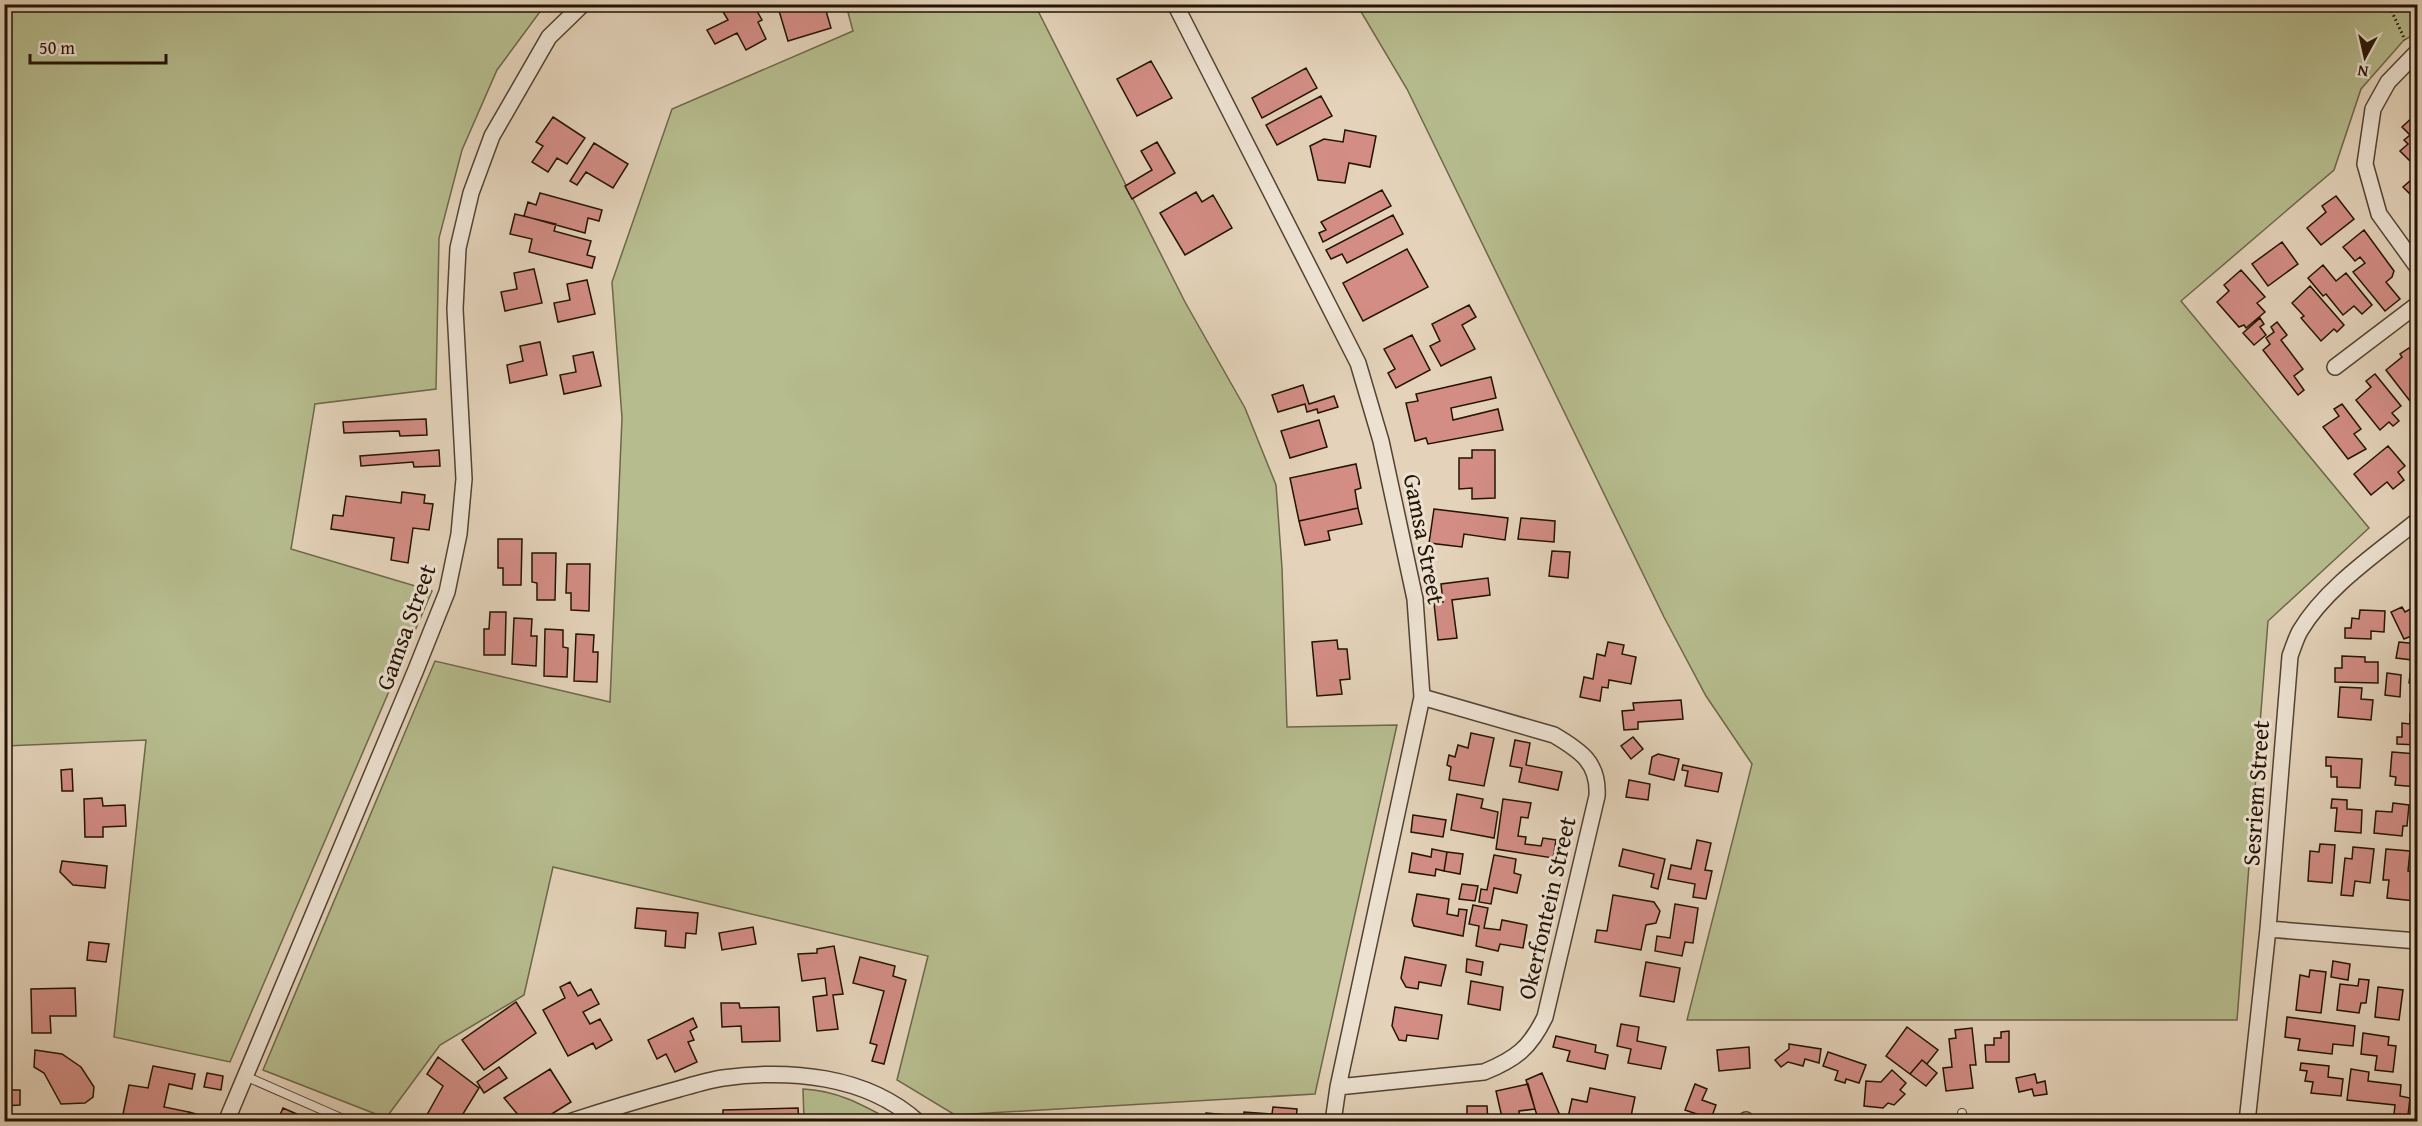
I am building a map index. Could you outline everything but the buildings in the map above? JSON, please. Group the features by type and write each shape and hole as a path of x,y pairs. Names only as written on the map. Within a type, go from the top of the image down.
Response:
{"street":[{"name":"Gamsa Street","path":"226,1122 447,592 459,534 464,479 455,309 458,248 471,193 492,136 549,37 583,4"},
{"name":"Gamsa Street","path":"1175,4 1358,363 1381,441 1415,599 1422,697 1332,1122"},
{"path":"2415,53 2388,82 2373,109 2365,164 2379,214 2418,268"},
{"path":"2335,367 2418,304"},
{"name":"Sesriem Street","path":"2247,1122 2268,929 2290,657 2299,633 2312,613 2337,588 2418,520"},
{"name":"Okerfontein Street","path":"1338,1087 1484,1072 1504,1064 1521,1053 1536,1035 1545,1017 1597,796 1598,779 1589,762 1573,746 1554,735 1422,697"},
{"path":"2268,929 2418,941"},
{"path":"569,1122 722,1078 761,1075 816,1076 871,1091 909,1113 918,1122"}],"lane":[{"path":"245,1076 350,1122"}],"path":[{"path":"2386,4 2415,53"}],"green space":[{"path":"4,5 545,5 497,70 462,150 439,238 436,389 315,404 291,549 432,591 230,1062 114,1037 146,740 5,746"},
{"path":"846,5 1035,5 1185,302 1245,408 1276,485 1282,568 1287,727 1397,725 1315,1094 955,1115 897,1080 928,956 553,867 524,995 440,1045 386,1118 263,1070 435,661 610,702 622,418 612,282 672,109 853,31"},
{"path":"1357,5 2417,5 2417,33 2404,40 2361,89 2334,170 2181,301 2369,528 2268,621 2237,1020 1687,1020 1752,764 1706,696 1664,617 1407,89"},
{"path":"803,1089 838,1095 892,1121 804,1121"}]}
